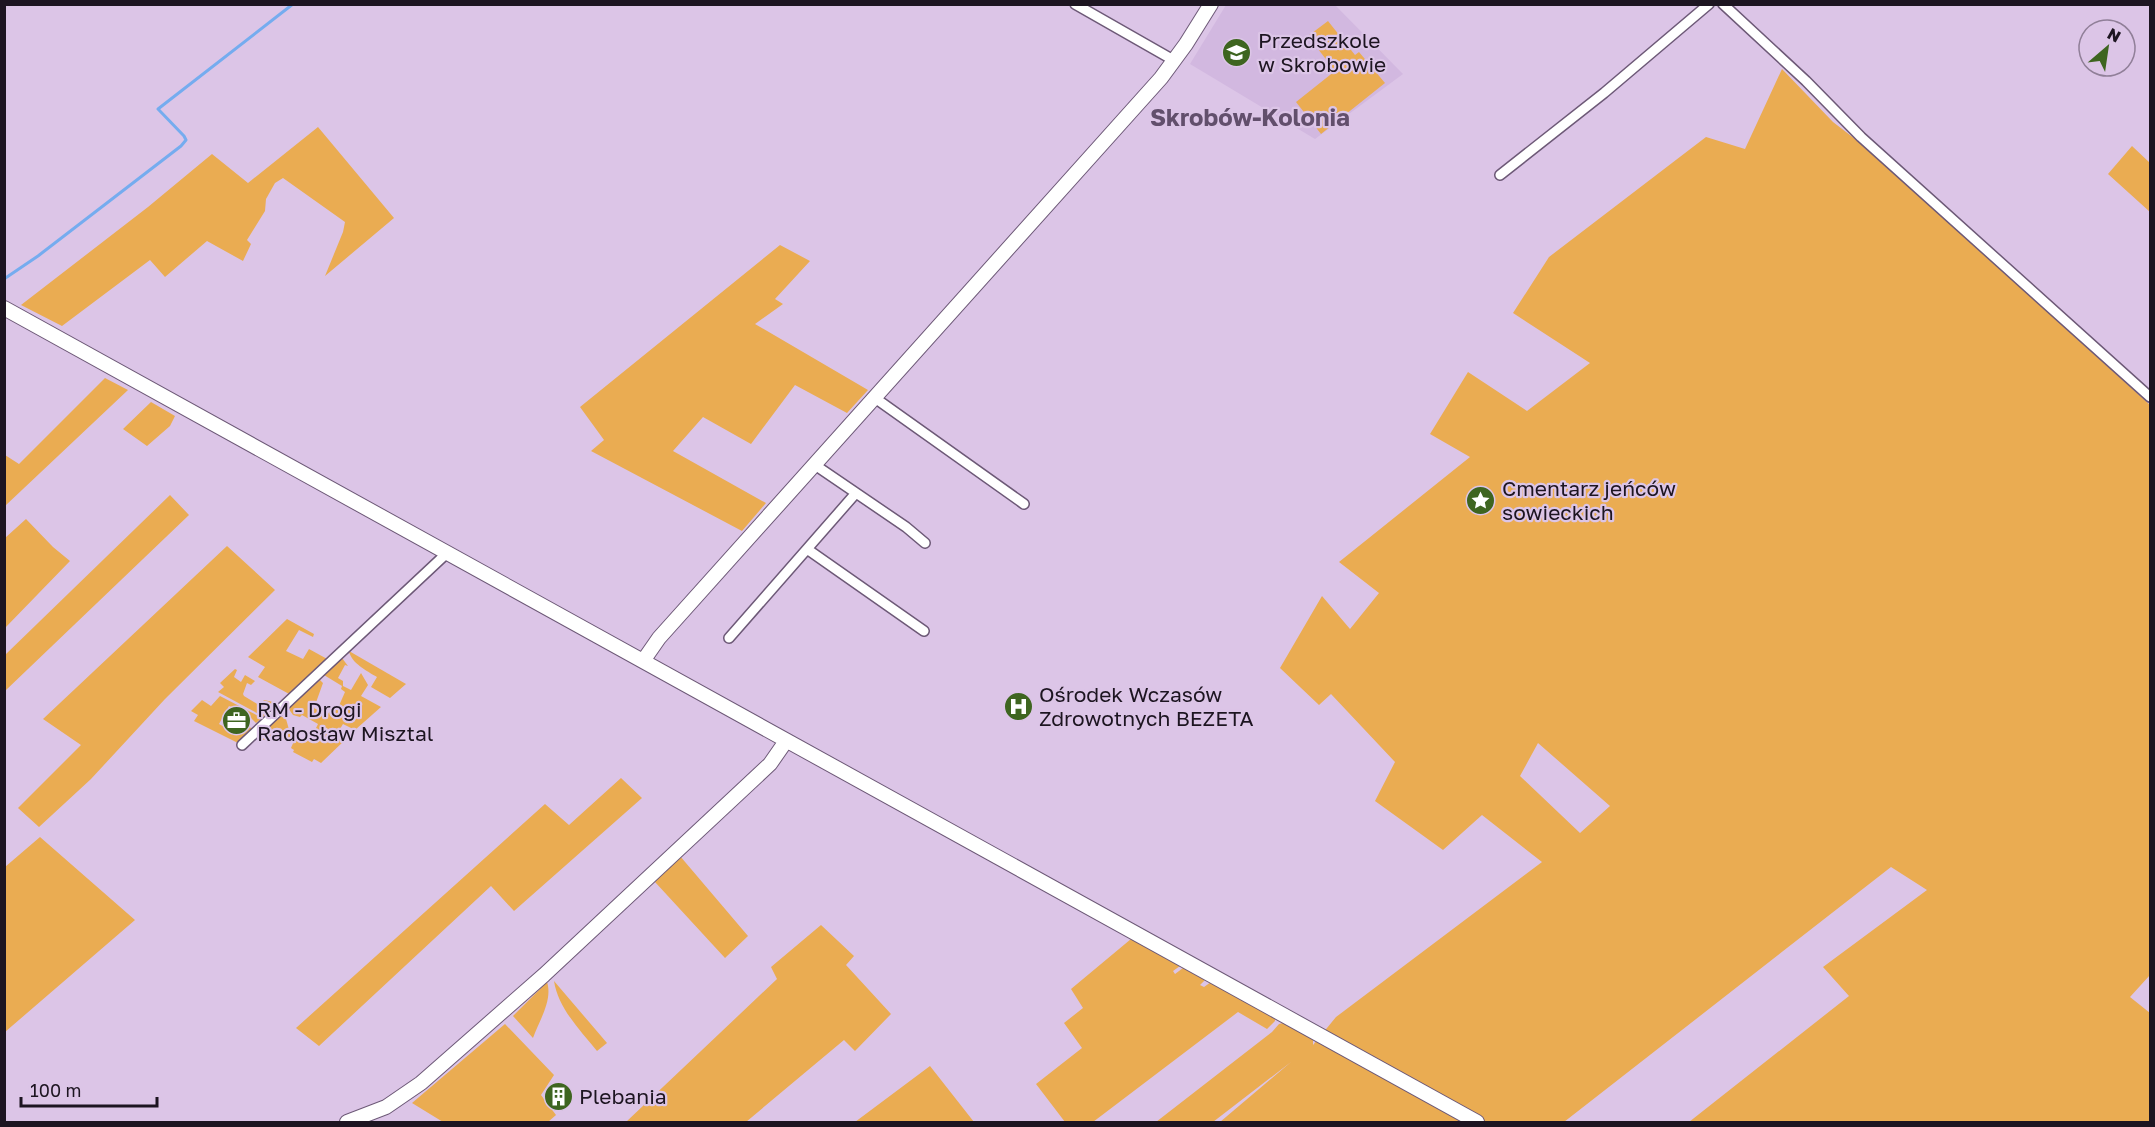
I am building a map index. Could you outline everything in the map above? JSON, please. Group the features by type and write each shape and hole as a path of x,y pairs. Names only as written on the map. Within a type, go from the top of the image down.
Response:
{"main road":[{"path":"642,661 659,638 1175,61 1211,4"},
{"path":"8,314 447,553 1477,1122"},
{"path":"347,1122 382,1109 401,1098 450,1059 544,975 761,772 775,758 786,741"}],"street":[{"path":"1075,4 1175,61"},
{"path":"1500,175 1604,93 1709,4"},
{"path":"1723,4 1806,81 1861,137 2151,397"},
{"path":"875,398 1024,504"},
{"path":"815,465 924,543"},
{"path":"729,638 856,493"},
{"path":"807,549 924,631"},
{"path":"242,745 447,553"}],"shaded area":[{"path":"1334,4 1403,74 1315,139 1190,64 1226,5"},
{"path":"1328,21 1355,55 1359,52 1385,83 1321,134 1296,102 1335,71 1308,36"},
{"path":"1782,69 1833,122 1872,152 2150,405 2150,975 2130,997 2150,1013 2150,1122 1689,1122 1849,996 1823,967 1927,890 1891,867 1564,1122 1220,1122 1291,1062 1213,1122 1156,1122 1272,1032 1279,1024 1283,1023 1309,1035 1313,1040 1313,1045 1336,1017 1542,862 1482,815 1443,850 1375,801 1395,762 1331,694 1319,705 1280,668 1322,596 1350,629 1379,593 1339,562 1470,457 1430,434 1468,372 1527,411 1590,363 1513,313 1549,257 1706,137 1745,149","holes":["1538,743 1610,806 1580,833 1520,776"]},
{"path":"318,127 394,218 325,276 345,222 283,178 275,183 266,199 265,211 247,240 251,244 243,261 207,241 165,277 150,260 62,326 21,305 148,207 212,154 248,183"},
{"path":"2132,146 2150,163 2150,212 2108,174"},
{"path":"780,245 810,261 775,299 783,304 755,324 868,390 847,413 795,385 751,444 703,417 673,451 766,503 742,531 591,451 604,440 580,407"},
{"path":"105,378 128,390 5,506 5,455 19,464"},
{"path":"151,402 175,416 170,426 147,446 123,429"},
{"path":"170,495 189,515 5,691 5,655"},
{"path":"26,519 70,561 5,628 5,538"},
{"path":"227,546 275,590 165,699 91,779 39,827 18,808 81,745 43,719"},
{"path":"287,619 314,634 313,637 299,630 286,651 303,659 309,649 329,660 291,695 258,677 265,667 248,657"},
{"path":"349,651 406,684 390,698 371,687 377,677 356,663"},
{"path":"342,658 348,666 345,665 338,678 343,681 343,686 351,690 361,673 368,685 361,696 381,707 355,730 343,724 337,734 345,740 321,763 314,759 312,762 293,752 291,748 294,741 279,733 274,740 258,740 280,716 286,719 290,733 305,741 308,736 305,735 307,732 313,734 318,724 302,715 300,717 293,715 288,708 320,680 323,683 314,708 327,715 335,707 338,708 345,692 341,689 342,686 324,675"},
{"path":"235,669 237,670 234,677 241,682 245,675 255,681 251,685 247,683 244,696 259,705 264,700 278,703 278,707 266,718 218,692 224,687 220,683"},
{"path":"220,696 262,718 256,723 250,717 229,706 219,724 237,734 242,726 252,728 252,731 238,743 194,721 198,715 191,711 202,700 211,706"},
{"path":"621,778 642,798 514,911 491,886 319,1046 296,1028 545,804 569,825"},
{"path":"40,837 135,920 5,1032 5,867"},
{"path":"680,856 748,936 725,958 655,882"},
{"path":"821,925 854,956 846,965 891,1014 855,1051 844,1040 746,1122 626,1122 777,979 771,967"},
{"path":"1131,939 1180,966 1173,971 1175,974 1183,968 1205,980 1200,985 1204,987 1211,982 1275,1018 1275,1021 1267,1029 1238,1012 1093,1122 1065,1122 1036,1084 1082,1048 1064,1023 1083,1008 1071,989"},
{"path":"554,981 607,1043 597,1051 565,1009"},
{"path":"547,982 547,1003 533,1038 513,1016"},
{"path":"505,1024 554,1075 541,1095 556,1115 548,1122 443,1122 412,1103"},
{"path":"930,1066 974,1122 855,1122"}],"waterway":[{"path":"4,279 38,256 181,146 186,140 184,136 158,109 293,4"}],"place":[{"name":"Przedszkole w Skrobowie","path":"1237,52"},
{"name":"Cmentarz jeńców sowieckich","path":"1481,500"},
{"name":"Ośrodek Wczasów Zdrowotnych BEZETA","path":"1018,706"},
{"name":"RM - Drogi Radosław Misztal","path":"236,721"},
{"name":"Plebania","path":"558,1096"}],"district":[{"name":"Skrobów-Kolonia","path":"1250,116"}]}
